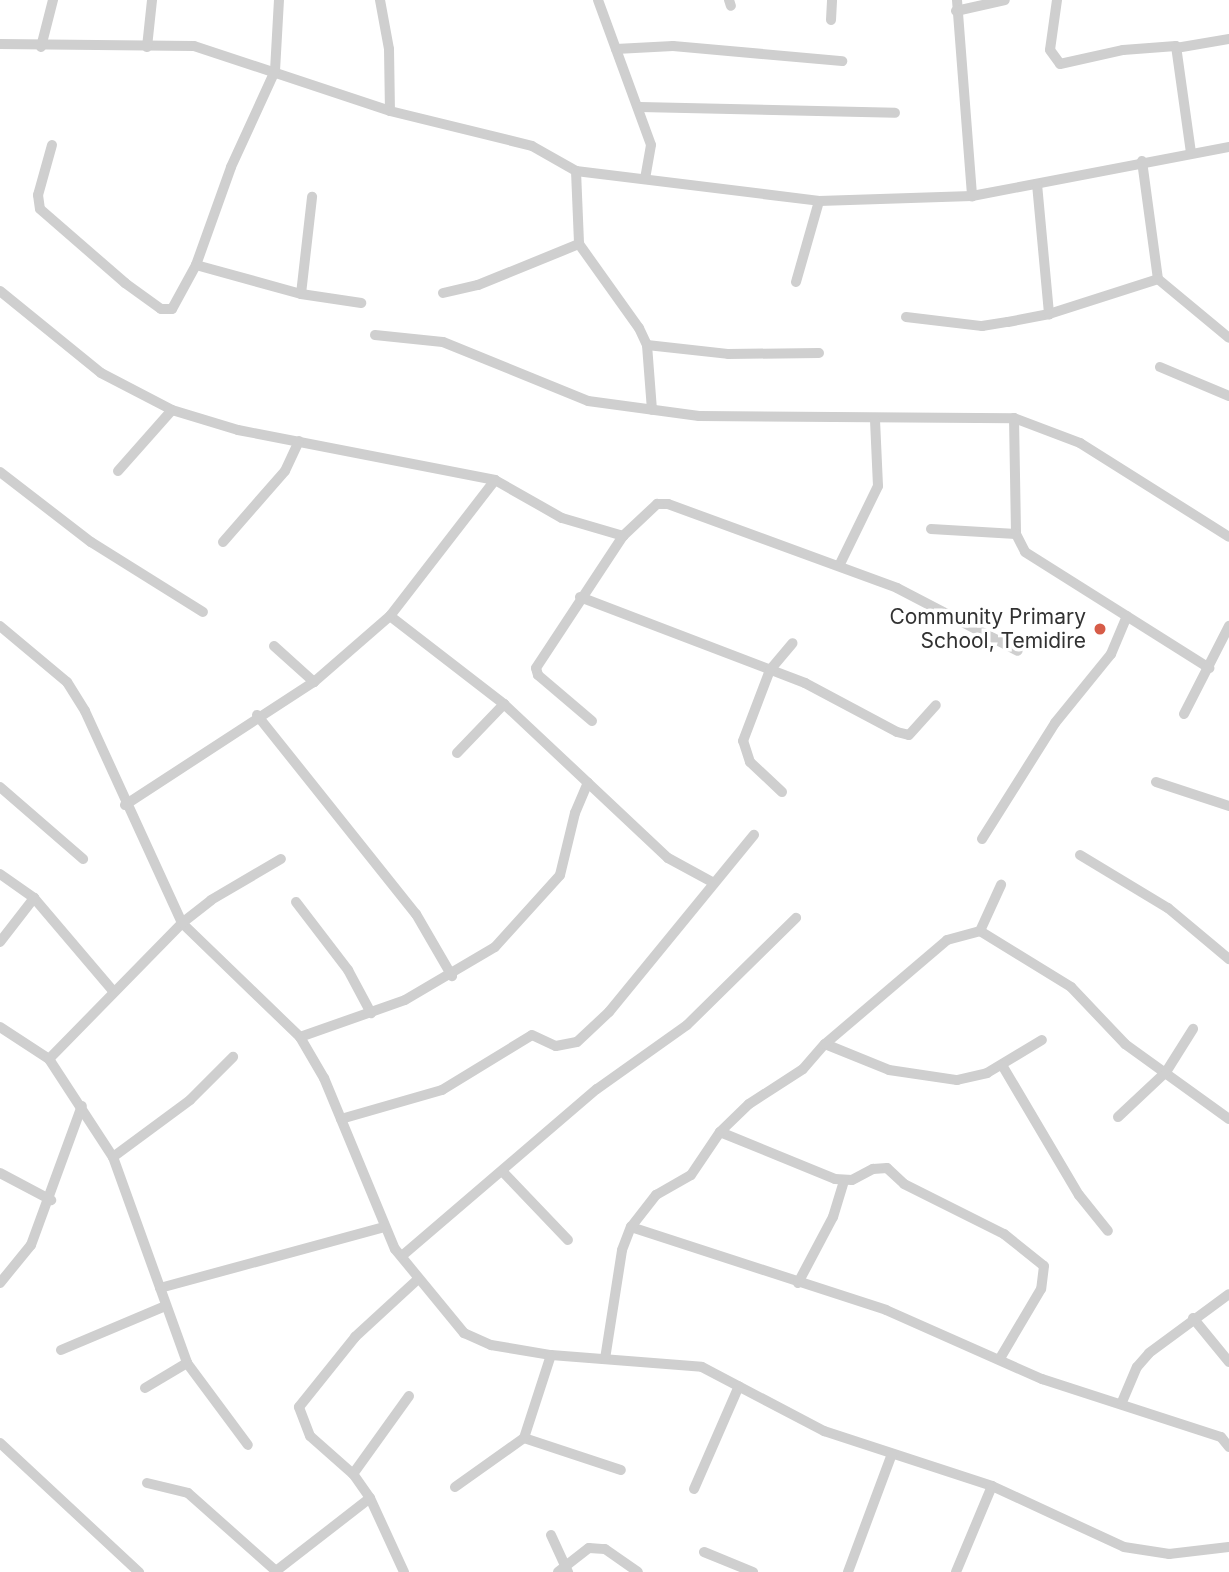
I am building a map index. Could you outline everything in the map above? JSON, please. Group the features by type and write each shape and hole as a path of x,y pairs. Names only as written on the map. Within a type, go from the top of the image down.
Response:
{"street":[{"path":"41,47 53,0"},
{"path":"147,47 152,0"},
{"path":"52,145 38,195 40,209 125,283 161,309 172,309 196,265 231,167 275,71 279,0"},
{"path":"380,0 389,49 390,111"},
{"path":"598,0 640,107 651,145 645,178"},
{"path":"831,20 832,0"},
{"path":"972,196 957,5 1005,0"},
{"path":"1057,0 1050,50 1060,64 1123,50 1176,48 1229,39"},
{"path":"0,44 41,47 194,46 390,111 532,146 576,172 645,178 819,201 972,196 1142,161 1229,147"},
{"path":"617,49 673,46 842,61"},
{"path":"1176,48 1191,153"},
{"path":"640,107 895,113"},
{"path":"1142,161 1158,279 1229,338"},
{"path":"576,172 579,244 639,328 646,345 652,410"},
{"path":"1037,184 1049,314"},
{"path":"301,294 312,197"},
{"path":"796,282 819,201"},
{"path":"443,293 488,282 579,244"},
{"path":"196,265 301,294 361,303"},
{"path":"906,317 982,326 1049,314 1158,279"},
{"path":"0,291 101,373 172,410 238,430 495,480 562,518 623,536"},
{"path":"375,335 443,342 549,389 588,401 652,410 752,419 1014,418 1080,443 1229,537"},
{"path":"646,345 728,354 819,353"},
{"path":"1160,367 1229,396"},
{"path":"118,471 172,410"},
{"path":"1014,418 1016,534 1025,552 1209,667"},
{"path":"839,566 878,486 875,420"},
{"path":"223,542 285,471 299,441"},
{"path":"0,471 91,542 203,612"},
{"path":"125,805 257,715 314,682 390,616 495,480"},
{"path":"592,721 538,675 536,668 580,597 623,536 657,505 668,504 897,588 1018,651"},
{"path":"931,529 1016,534"},
{"path":"580,597 770,670 897,732 909,735 936,705"},
{"path":"390,616 504,704 668,858 712,882"},
{"path":"982,839 1055,723 1111,654 1127,616"},
{"path":"1184,714 1229,626"},
{"path":"3,631 67,682 85,711 125,805 182,923 300,1037 324,1079 384,1227 417,1280 464,1333 475,1340 551,1355 687,1363 739,1386 824,1431 992,1486 1124,1547 1169,1554 1229,1547"},
{"path":"782,792 750,762 743,741 770,670 793,643"},
{"path":"274,646 314,682"},
{"path":"457,753 504,704"},
{"path":"257,715 416,914 452,976"},
{"path":"1156,782 1229,806"},
{"path":"300,1037 371,1013 452,976 495,947 560,875 575,813 588,783"},
{"path":"0,786 83,859"},
{"path":"341,1119 442,1090 532,1035 556,1046 577,1042 609,1012 712,882 754,835"},
{"path":"1080,855 1168,908 1229,959"},
{"path":"49,1059 182,923 211,900 281,859"},
{"path":"0,874 34,898 114,992"},
{"path":"980,931 1001,885"},
{"path":"0,942 34,898"},
{"path":"296,902 348,970 371,1013"},
{"path":"402,1255 503,1172 597,1089 687,1024 796,918"},
{"path":"605,1359 622,1250 631,1227 656,1195 691,1175 720,1132 749,1104 803,1069 825,1044 947,940 980,931 1010,945 1070,987 1125,1044 1229,1119"},
{"path":"0,1027 49,1059 113,1157 187,1363 248,1445"},
{"path":"1118,1117 1166,1072 1193,1029"},
{"path":"825,1044 889,1069 930,1079 957,1080 1002,1065 1042,1040"},
{"path":"113,1157 190,1100 233,1057"},
{"path":"1002,1065 1079,1195 1108,1231"},
{"path":"0,1283 24,1259 51,1200 62,1155 82,1106"},
{"path":"720,1132 844,1181 887,1168 904,1184 1004,1234 1044,1266 1041,1289 999,1360"},
{"path":"0,1172 51,1200"},
{"path":"503,1172 568,1240"},
{"path":"798,1283 833,1217 844,1181"},
{"path":"160,1288 384,1227"},
{"path":"631,1227 886,1310 1042,1379 1122,1402 1225,1437 1229,1447"},
{"path":"404,1572 370,1498 353,1474 310,1436 299,1406 355,1336 417,1280"},
{"path":"1122,1402 1137,1367 1193,1318 1229,1294"},
{"path":"61,1350 165,1306"},
{"path":"1193,1318 1229,1362"},
{"path":"455,1487 524,1438 551,1355"},
{"path":"145,1388 187,1363"},
{"path":"694,1489 739,1386"},
{"path":"353,1474 409,1396"},
{"path":"524,1438 621,1470"},
{"path":"0,1443 139,1572"},
{"path":"848,1572 892,1454"},
{"path":"147,1483 188,1493 276,1571 370,1498"},
{"path":"956,1572 992,1486"},
{"path":"551,1535 563,1571 589,1548 605,1549 638,1572"},
{"path":"704,1552 754,1572"}],"place":[{"name":"Community Primary School, Temidire","path":"1100,629"}]}
